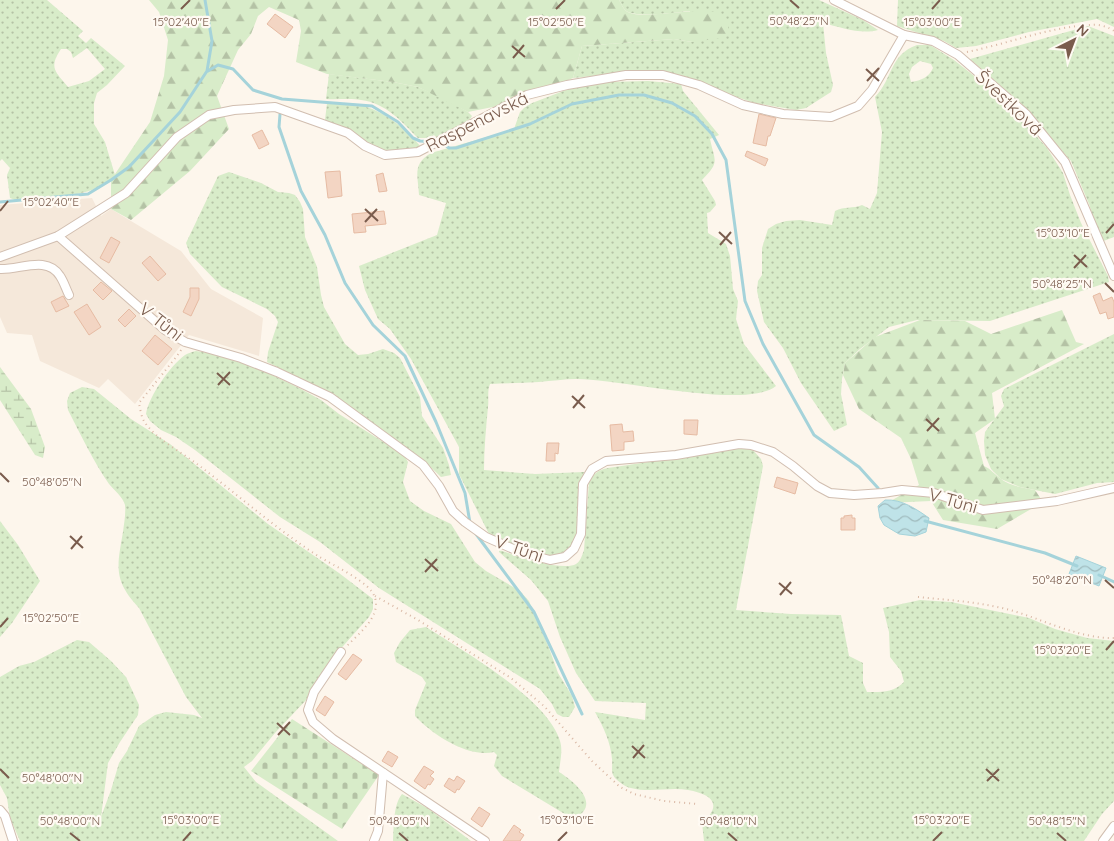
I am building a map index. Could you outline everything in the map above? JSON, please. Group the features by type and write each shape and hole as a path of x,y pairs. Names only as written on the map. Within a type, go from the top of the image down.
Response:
{"street":[{"name":"Švestková","path":"834,0 904,34 933,41 958,55 1026,114 1065,162 1114,276"},
{"name":"Raspenavská","path":"0,257 58,236 126,193 178,137 209,115 234,110 275,107 348,133 365,146 385,155 418,152 527,95 626,75 663,75 699,85 742,105 783,114 831,118 858,106 872,90 904,34"},
{"name":"V Tůni","path":"58,236 165,330 185,342 241,358 276,372 330,398 423,465 439,486 452,511 465,522 486,537 520,552 550,560 565,557 574,549 581,534 584,484 592,469 606,461 676,455 739,444 752,445 773,452 817,486 830,493 854,495 902,490 934,493 983,510 1057,501 1114,488"},
{"path":"0,269 37,264 51,266 60,275 69,295"},
{"path":"341,652 314,692 308,710 313,722 333,739 485,841"},
{"path":"374,841 378,831 384,773"},
{"path":"0,810 5,816 13,841"},
{"path":"1103,841 1114,826"}],"path":[{"path":"958,55 1059,29 1094,24 1110,28 1114,31"},
{"path":"185,342 177,356 139,403 143,420 154,433 197,464 244,503 317,555 367,585 375,596 418,620 511,678 545,707 592,761 620,787 634,794 697,804"},
{"path":"341,652 376,612 375,596"},
{"path":"918,597 981,603 1075,631 1105,638 1114,638"}],"shaded area":[{"path":"92,198 101,216 111,209 181,251 211,289 263,318 259,356 189,335 135,404 108,379 99,388 40,361 32,335 7,333 0,317 0,205"}],"green space":[{"path":"0,0 47,0 83,31 78,36 86,43 91,38 125,66 97,93 94,103 94,124 105,142 115,175 108,182 87,191 62,197 18,201 10,198 7,175 10,168 2,159 0,161","holes":["87,48 105,69 89,81 68,87 55,70 54,65 61,49 67,49 71,52 73,58"]},
{"path":"149,0 619,0 625,10 633,14 644,15 690,11 717,13 725,17 728,24 728,32 722,38 692,42 674,39 582,46 573,78 518,102 468,112 418,87 327,74 296,62 301,31 299,20 269,7 258,16 251,34 238,50 217,96 229,129 190,171 131,220 111,209 111,180 150,122 164,76 168,40 159,12"},
{"path":"619,0 819,0 863,20 878,30 865,32 823,23 826,53 833,85 831,92 806,108 796,110 755,103 724,93 683,76 665,73 639,71 573,78 582,46 674,39 692,42 690,11 656,14 630,13 625,10"},
{"path":"898,0 1114,0 1114,27 1097,19 1029,32 976,46 956,48 944,41 897,26"},
{"path":"1088,26 1114,36 1114,237 1101,242 1089,204 1071,161 1021,104 970,59"},
{"path":"917,45 930,45 954,60 983,83 1020,118 1047,148 1063,173 1081,223 1108,276 1109,282 990,321 917,320 889,327 845,363 841,394 847,425 834,431 801,383 783,348 764,322 757,291 758,281 762,275 762,248 768,229 776,224 800,220 832,225 835,211 838,209 862,205 870,209 877,193 882,132 875,97 881,90 896,61 908,49","holes":["920,61 931,64 933,68 927,76 911,82 909,74 912,67"]},
{"path":"329,74 418,87 447,100 472,116 468,122 438,139 434,135 429,138 418,138 393,114 378,105 357,99 326,99"},
{"path":"648,81 681,84 683,91 719,135 710,139 715,161 712,169 702,180 716,205 707,213 708,233 726,244 730,256 733,289 738,301 736,319 744,344 776,386 761,393 739,395 712,394 577,379 490,384 484,470 535,474 584,472 578,537 569,550 556,555 523,551 489,534 459,474 459,447 411,359 390,329 378,319 365,290 359,266 437,235 446,203 419,195 417,176 421,162 431,153 514,129 520,112 527,105 571,88 608,82"},
{"path":"327,103 355,104 377,111 401,127 421,147 413,151 397,153 377,149 340,126 325,120"},
{"path":"229,172 261,183 278,192 295,195 303,209 305,237 317,267 324,307 345,344 358,355 383,349 394,353 400,358 420,397 422,416 443,448 451,475 441,477 421,458 335,396 267,362 268,352 278,322 275,316 267,309 222,287 190,254 186,243 218,176"},
{"path":"1062,310 1076,342 1084,344 992,393 995,419 975,433 984,466 1008,483 1035,490 1043,502 997,529 943,520 931,501 887,503 919,485 911,459 901,438 859,409 843,375 845,363 875,337 920,320 965,321 991,334"},
{"path":"1114,334 1114,482 1097,483 1055,494 1020,487 1001,479 991,469 985,455 984,441 985,432 1004,406 1001,396 1004,389"},
{"path":"196,351 214,354 262,370 301,389 321,400 339,414 404,455 408,462 403,482 410,501 424,511 451,524 475,562 486,571 520,591 529,601 558,673 572,696 575,707 569,717 557,714 540,689 379,588 320,542 280,517 195,450 176,437 161,430 150,421 146,414 151,399 161,382 179,360 186,354"},
{"path":"0,367 31,409 45,447 43,458 35,455 0,400"},
{"path":"82,387 94,389 131,419 170,444 268,524 373,599 373,609 369,617 320,675 308,698 252,761 244,767 256,782 338,841 20,841 10,818 7,798 0,785 0,677 19,666 34,662 77,640 89,642 126,677 139,705 138,715 108,763 101,817 119,763 139,726 155,715 166,712 194,715 202,718 186,697 139,608 121,581 119,555 125,518 125,505 109,484 87,448 68,410 67,401 70,393"},
{"path":"737,447 751,448 761,459 763,466 736,610 841,615 849,656 863,663 863,683 867,692 891,690 904,682 901,671 890,657 889,632 883,608 920,600 951,602 1029,618 1055,629 1087,638 1114,641 1114,801 1102,814 1084,841 704,841 702,823 709,816 713,805 708,797 688,790 645,790 631,788 613,776 608,741 595,712 645,720 646,703 595,701 576,673 560,637 548,601 531,580 499,550 527,559 561,566 576,564 584,550 589,482 597,472 608,468"},
{"path":"0,521 18,545 40,581 12,623 0,637"},
{"path":"426,627 502,677 539,709 552,725 560,741 559,772 578,788 586,801 586,807 582,813 573,819 502,776 494,766 497,755 494,752 473,751 451,743 440,737 415,716 415,710 426,683 422,677 396,662 394,653 410,630"},
{"path":"292,719 379,775 342,829 251,771"},
{"path":"402,794 429,809 471,841 393,841 395,810"}],"water":[{"path":"885,500 903,503 929,518 926,532 915,536 899,534 884,525 880,518 878,506"},
{"path":"1076,556 1106,568 1099,586 1069,574"}],"building":[{"path":"275,14 293,27 285,38 267,24"},
{"path":"759,114 776,118 766,146 753,143"},
{"path":"262,130 269,144 259,149 252,135"},
{"path":"747,151 768,159 765,166 745,156"},
{"path":"340,171 342,196 328,198 325,172"},
{"path":"383,173 387,191 379,192 376,175"},
{"path":"384,211 386,224 365,226 366,232 354,233 352,214"},
{"path":"111,237 120,242 109,263 100,258"},
{"path":"150,256 166,274 158,281 142,263"},
{"path":"101,282 112,291 103,300 93,290"},
{"path":"190,288 199,288 199,299 191,316 183,312 190,297"},
{"path":"1100,293 1103,301 1112,297 1114,317 1108,319 1106,312 1100,314 1093,296"},
{"path":"63,296 69,306 56,312 51,302"},
{"path":"87,304 101,327 89,335 74,312"},
{"path":"129,309 136,316 125,327 118,320"},
{"path":"155,335 172,349 158,365 142,351"},
{"path":"684,420 698,420 697,435 684,434"},
{"path":"622,424 623,432 633,431 634,441 624,442 624,450 612,451 610,425"},
{"path":"547,443 559,443 558,454 555,453 555,461 546,461"},
{"path":"777,477 798,483 795,494 774,487"},
{"path":"852,515 852,518 855,518 855,530 841,530 841,518"},
{"path":"353,654 362,660 346,680 338,674"},
{"path":"325,696 334,702 325,716 316,710"},
{"path":"388,751 398,757 392,767 382,761"},
{"path":"424,766 434,772 430,776 434,779 425,789 414,781"},
{"path":"457,776 465,781 455,793 444,786 449,778 454,781"},
{"path":"479,807 490,814 482,827 471,819"},
{"path":"514,825 524,835 520,841 503,841"}],"waterway":[{"path":"0,202 88,194 129,167 180,112 207,71 212,41 205,0"},
{"path":"208,71 218,65 233,69 253,90 282,99 372,106 398,122 413,138 420,141 434,142"},
{"path":"445,145 449,148 456,148 530,124 572,104 619,95 644,95 672,103 695,116 712,134 726,160 745,301 763,344 814,435 859,467 878,488"},
{"path":"280,114 279,127 301,191 325,235 345,283 373,325 405,356 436,422 465,493 470,523"},
{"path":"925,521 1045,553 1077,566"},
{"path":"476,534 534,612 582,714"},
{"path":"1099,575 1114,582"}]}
